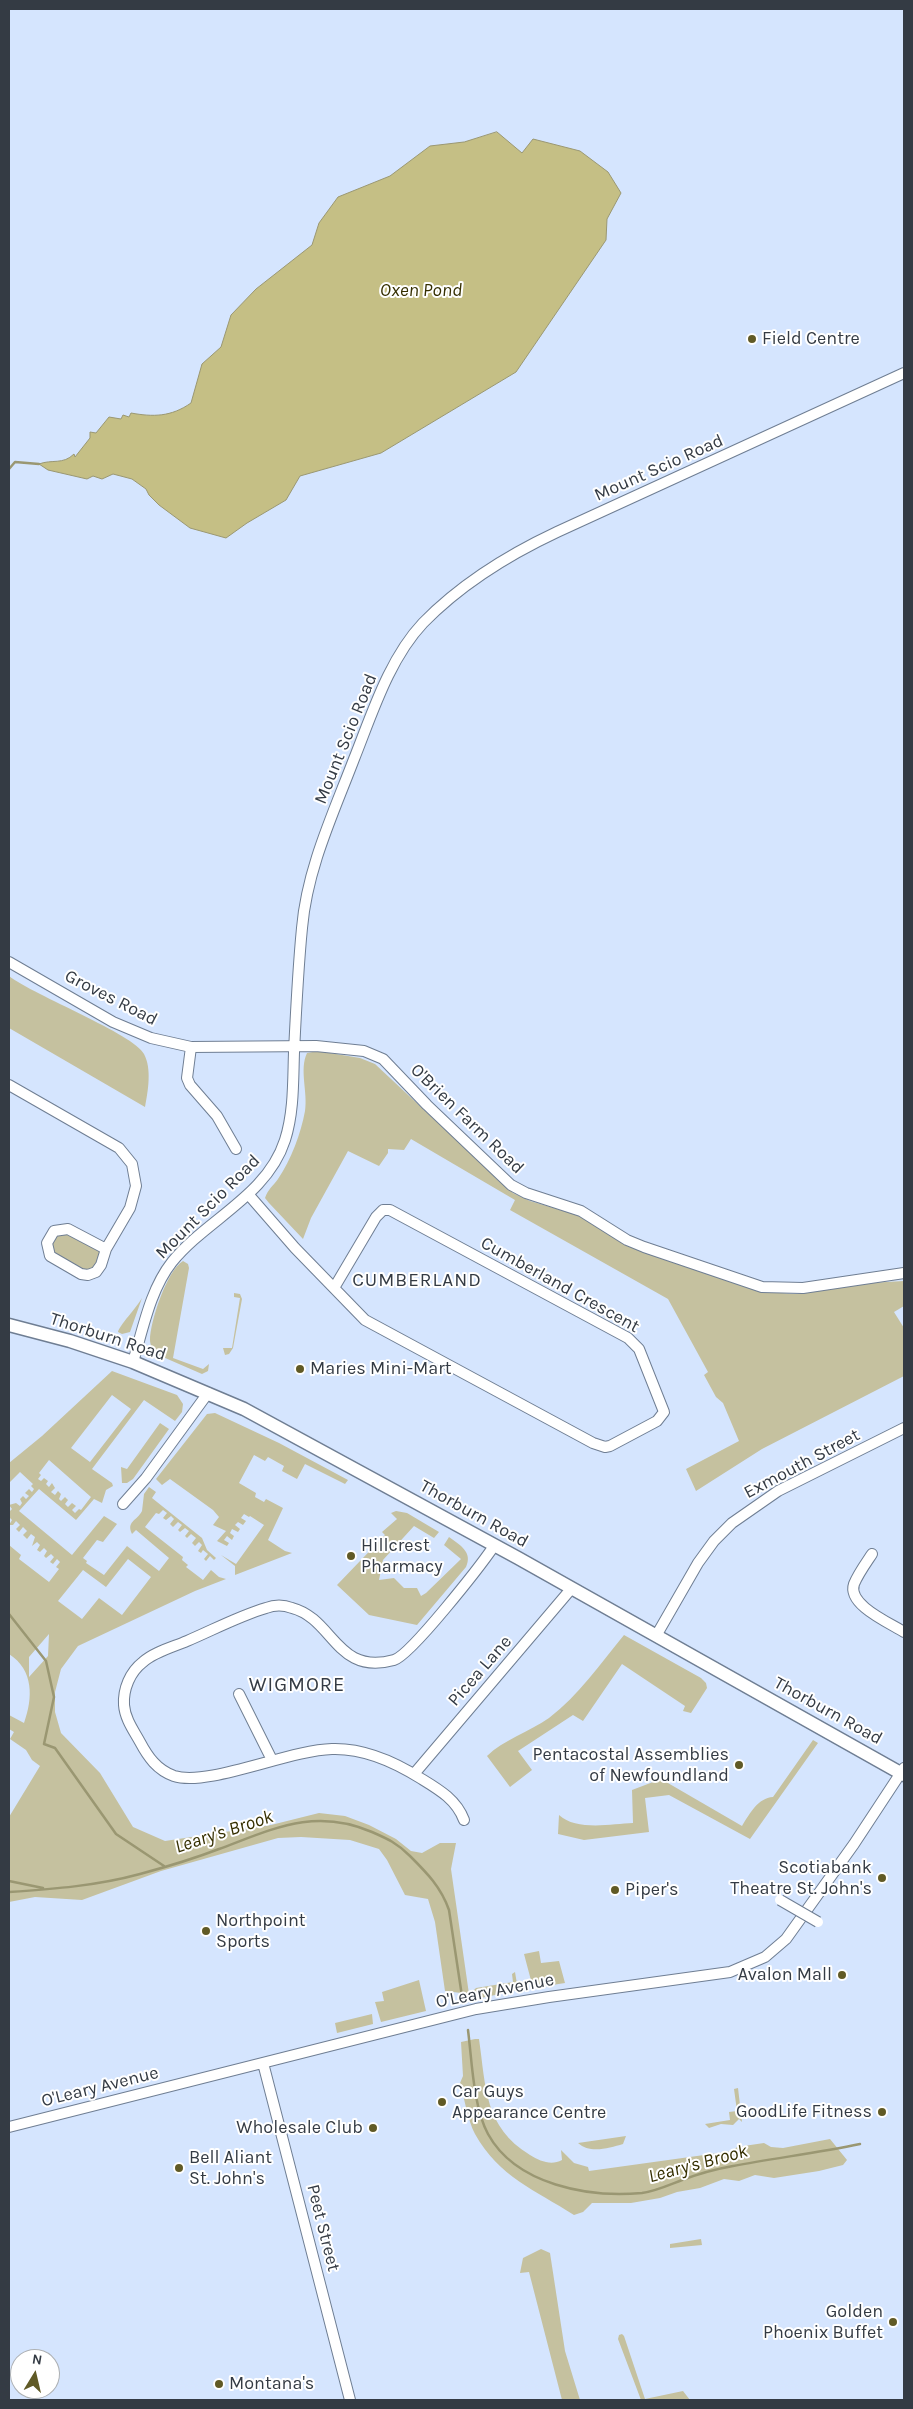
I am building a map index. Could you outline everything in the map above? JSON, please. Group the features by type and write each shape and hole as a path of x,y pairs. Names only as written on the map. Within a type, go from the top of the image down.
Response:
{"main road":[{"name":"Thorburn Road","path":"9,1325 63,1339 133,1362 208,1392 297,1436 903,1772"}],"street":[{"name":"Mount Scio Road","path":"133,1362 152,1300 159,1282 170,1264 184,1248 248,1194 269,1173 285,1140 292,1102 302,928 308,884 376,706 397,660 423,623 480,575 531,544 904,373"},
{"name":"Groves Road","path":"9,962 135,1032 151,1038 191,1047 294,1046"},
{"name":"O'Brien Farm Road","path":"294,1046 316,1046 364,1051 378,1057 511,1185 526,1193 581,1210 627,1240 644,1247 762,1287 803,1288 904,1273"},
{"path":"191,1047 187,1078 190,1085 217,1116 236,1149"},
{"path":"10,1089 119,1148 132,1164 136,1186 134,1199 106,1249 101,1265 96,1272 88,1275 81,1274 50,1256 47,1243 54,1231 68,1229 106,1249"},
{"name":"Cumberland Crescent","path":"248,1194 334,1288 365,1320 599,1446 610,1446 657,1421 664,1412 639,1349 628,1338 390,1210 383,1210 376,1217 334,1288"},
{"path":"123,1504 146,1478 208,1392"},
{"name":"Exmouth Street","path":"656,1636 698,1563 714,1541 732,1523 778,1491 904,1428"},
{"path":"464,1820 457,1806 447,1796 414,1774 384,1759 348,1750 329,1749 304,1752 198,1779 173,1776 160,1769 149,1757 127,1720 124,1707 128,1681 135,1669 144,1660 268,1607 281,1606 302,1611 311,1617 342,1651 354,1658 368,1662 383,1662 397,1659 444,1609 494,1546"},
{"path":"872,1554 854,1585 855,1597 864,1607 904,1632"},
{"name":"Picea Lane","path":"414,1774 572,1589"},
{"path":"240,1694 272,1760"},
{"name":"O'Leary Avenue","path":"9,2127 476,2009 548,1996 730,1972 757,1962 780,1946 793,1931 903,1772"},
{"path":"780,1900 818,1922"},
{"name":"Peet Street","path":"263,2063 350,2400"}],"shaded area":[{"path":"9,976 104,1026 136,1046 144,1054 148,1066 149,1080 145,1107 9,1028"},
{"path":"318,1051 360,1058 375,1064 513,1193 530,1201 581,1216 627,1246 655,1253 765,1292 797,1294 868,1283 904,1281 904,1306 894,1312 904,1328 904,1376 762,1449 696,1491 686,1469 739,1441 723,1403 716,1397 704,1375 708,1372 668,1299 510,1210 515,1200 411,1139 404,1150 388,1149 388,1153 379,1166 348,1151 311,1218 303,1239 269,1203 265,1198 266,1195 287,1163 295,1146 303,1119 306,1104 304,1067 307,1053"},
{"path":"62,1229 106,1249 88,1275 50,1256 49,1236"},
{"path":"183,1261 188,1264 189,1268 173,1358 203,1369 209,1364 208,1371 202,1374 156,1354 150,1342 153,1321 160,1297 171,1275"},
{"path":"234,1293 240,1294 242,1299 233,1348 229,1354 225,1355 223,1348 232,1348 240,1298 234,1297"},
{"path":"142,1298 130,1332 122,1334 118,1332 121,1325"},
{"path":"112,1371 177,1395 183,1404 182,1412 175,1421 144,1400 92,1469 112,1483 113,1486 106,1490 102,1503 94,1499 76,1520 39,1489 19,1511 72,1555 104,1516 117,1524 103,1542 97,1540 83,1558 87,1561 86,1563 104,1575 127,1546 159,1571 169,1558 136,1530 132,1534 130,1526 142,1511 144,1494 149,1487 156,1492 152,1498 202,1538 207,1550 216,1558 214,1560 210,1556 206,1561 204,1559 208,1554 203,1550 201,1553 198,1551 202,1545 199,1542 195,1546 192,1543 196,1538 191,1534 187,1538 185,1536 189,1531 185,1528 180,1532 178,1530 182,1525 178,1522 173,1527 170,1524 174,1519 171,1516 166,1520 163,1518 167,1513 163,1510 159,1514 156,1513 145,1527 183,1557 182,1560 188,1565 186,1567 203,1580 211,1570 219,1577 226,1579 195,1591 78,1646 61,1669 55,1692 55,1712 61,1733 100,1773 133,1827 165,1841 271,1825 319,1813 345,1816 369,1825 396,1839 411,1851 422,1853 440,1843 456,1843 451,1869 469,1994 445,1991 435,1922 428,1899 405,1895 387,1860 379,1849 350,1840 301,1837 278,1838 161,1871 82,1900 35,1897 9,1902 9,1817 40,1766 32,1760 26,1750 10,1739 14,1732 9,1729 9,1715 24,1723 30,1694 27,1676 23,1668 9,1654 9,1545 21,1555 19,1559 49,1582 59,1569 56,1567 60,1562 57,1559 53,1564 50,1562 54,1557 51,1554 46,1558 44,1556 47,1551 44,1548 40,1552 37,1550 40,1545 37,1542 32,1546 35,1537 31,1534 27,1539 23,1535 27,1531 23,1527 19,1532 16,1529 20,1525 16,1521 13,1525 9,1525 12,1520 9,1517 9,1510 12,1509 9,1505 16,1503 20,1506 22,1503 20,1499 23,1496 26,1499 29,1496 25,1493 29,1489 32,1492 34,1489 31,1486 33,1484 20,1472 9,1483 9,1463 42,1436","holes":["112,1395 131,1409 90,1462 71,1448","49,1460 91,1497 81,1510 79,1509 75,1513 72,1510 76,1506 72,1503 68,1507 65,1504 68,1500 65,1497 61,1501 59,1499 61,1494 58,1491 55,1495 51,1492 55,1488 52,1483 49,1487 46,1484 48,1481 44,1478 41,1481 38,1479 41,1475 39,1473","128,1559 151,1577 122,1615 99,1598 82,1619 58,1601 83,1570 106,1587","49,1634 48,1656 29,1677 29,1657"]},
{"path":"215,1413 279,1443 348,1480 345,1484 305,1464 297,1479 282,1471 284,1466 268,1457 265,1461 254,1455 239,1483 256,1493 255,1497 264,1502 266,1499 283,1508 268,1540 285,1551 292,1553 235,1575 235,1566 221,1555 236,1564 264,1525 244,1514 241,1518 246,1521 243,1525 238,1522 235,1525 240,1529 238,1532 232,1529 230,1533 234,1536 232,1540 227,1536 224,1540 229,1543 227,1546 217,1541 226,1531 213,1525 219,1517 213,1510 170,1479 162,1485 156,1479 207,1414"},
{"path":"160,1423 169,1429 133,1479 127,1483 122,1483 121,1467 127,1469"},
{"path":"396,1511 407,1513 439,1532 434,1538 414,1526 383,1560 379,1580 394,1578 404,1588 417,1588 421,1596 461,1559 444,1545 449,1537 464,1549 468,1557 466,1567 417,1625 369,1615 337,1585 385,1535 382,1532 397,1519 391,1513"},
{"path":"624,1635 701,1678 706,1683 707,1688 691,1713 683,1711 685,1706 622,1664 583,1721 573,1715 518,1751 532,1770 510,1787 487,1756 493,1750 533,1728 560,1709 589,1679"},
{"path":"813,1740 818,1743 750,1839 669,1795 645,1798 649,1832 584,1840 558,1834 559,1815 566,1820 584,1825 633,1823 632,1790 661,1779 742,1826 751,1811 759,1803 773,1797"},
{"path":"539,1951 541,1963 559,1961 565,1983 533,1988 524,1954"},
{"path":"515,1972 518,1990 472,2000 472,1992 476,1988 513,1982 512,1974"},
{"path":"419,1980 426,2011 381,2022 375,2002 384,2001 382,1992"},
{"path":"372,2014 373,2024 337,2033 335,2023"},
{"path":"479,2039 486,2089 495,2119 515,2144 542,2161 554,2163 562,2160 561,2150 574,2163 588,2167 589,2171 733,2151 737,2147 764,2143 771,2147 783,2148 830,2139 847,2160 843,2165 819,2171 774,2178 755,2175 739,2181 724,2179 700,2188 631,2203 592,2203 583,2212 574,2215 532,2190 507,2172 495,2161 475,2134 468,2116 460,2083 463,2076 461,2042"},
{"path":"738,2088 742,2122 739,2119 733,2125 721,2124 709,2128 705,2124 730,2120 729,2112 737,2111 734,2089"},
{"path":"626,2136 623,2144 606,2148 588,2148 578,2143"},
{"path":"701,2239 702,2245 670,2248 670,2244"},
{"path":"541,2249 550,2253 565,2351 580,2400 562,2400 529,2272 520,2273 523,2258"},
{"path":"622,2334 645,2399 683,2391 690,2400 641,2400 618,2339 619,2335"}],"water":[{"name":"Oxen Pond","path":"497,132 522,153 533,139 580,151 608,172 621,193 607,219 606,240 516,372 381,453 300,476 286,500 226,538 190,528 159,505 146,489 132,479 113,474 102,479 93,476 87,479 48,470 39,464 66,460 74,454 75,457 90,438 90,432 96,433 109,417 121,419 123,415 129,417 131,413 162,415 184,408 191,403 202,364 221,347 231,315 256,289 312,245 319,223 338,197 390,176 430,146 464,142"}],"waterway":[{"path":"9,469 15,462 39,464"},
{"name":"Leary's Brook","path":"9,1614 46,1661 54,1697 44,1744 55,1748 116,1834 164,1866"},
{"name":"Leary's Brook","path":"9,1892 42,1890 124,1878 160,1869 258,1834 294,1824 332,1821 351,1825 388,1839 422,1868 438,1887 449,1910 463,2003"},
{"path":"9,1881 43,1888"},
{"name":"Leary's Brook","path":"468,2030 476,2097 488,2134 500,2151 516,2165 535,2176 556,2184 577,2190 600,2193 642,2193 720,2169 860,2144"}],"place":[{"name":"Field Centre","path":"752,339"},
{"name":"Maries Mini-Mart","path":"300,1369"},
{"name":"Hillcrest Pharmacy","path":"351,1556"},
{"name":"Pentacostal Assemblies of Newfoundland","path":"739,1765"},
{"name":"Scotiabank Theatre St. John's","path":"882,1878"},
{"name":"Piper's","path":"615,1890"},
{"name":"Northpoint Sports","path":"206,1931"},
{"name":"Avalon Mall","path":"842,1975"},
{"name":"Car Guys Appearance Centre","path":"442,2102"},
{"name":"GoodLife Fitness","path":"882,2112"},
{"name":"Wholesale Club","path":"373,2128"},
{"name":"Bell Aliant St. John's","path":"179,2168"},
{"name":"Golden Phoenix Buffet","path":"893,2322"},
{"name":"Montana's","path":"219,2384"}],"district":[{"name":"CUMBERLAND","path":"417,1281"},
{"name":"WIGMORE","path":"297,1685"}]}
